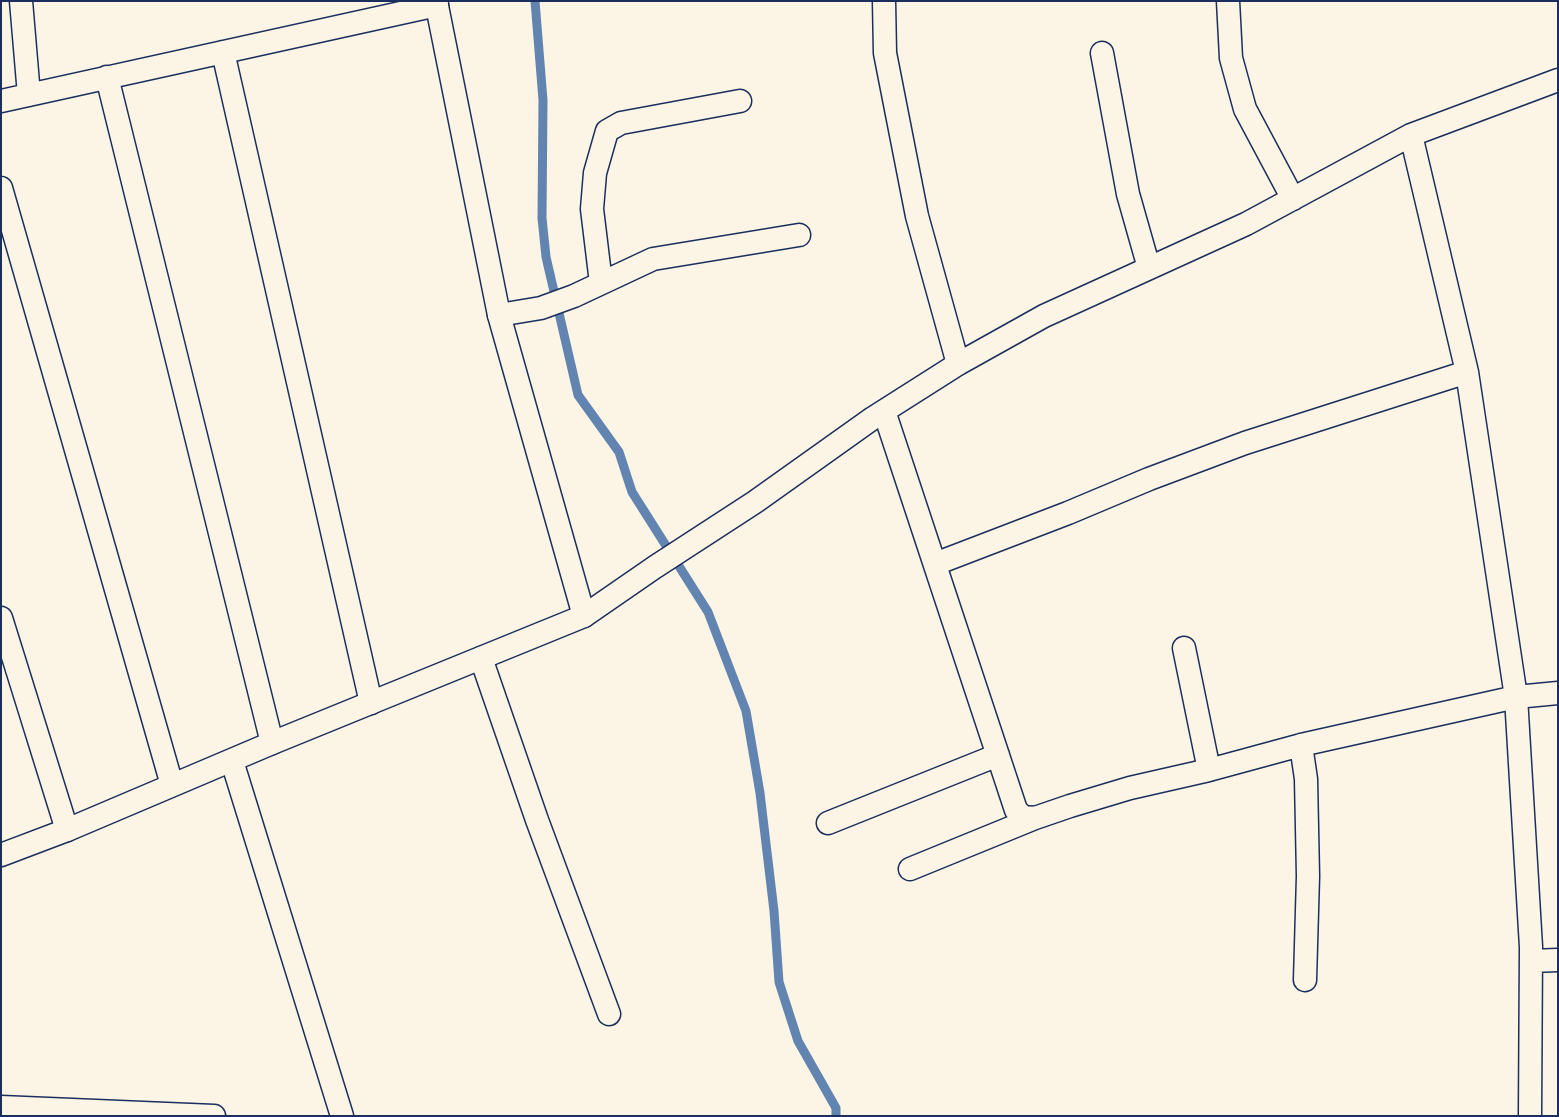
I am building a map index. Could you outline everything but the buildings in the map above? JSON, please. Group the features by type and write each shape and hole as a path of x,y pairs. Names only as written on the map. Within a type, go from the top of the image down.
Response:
{"street":[{"path":"21,1 29,95"},
{"path":"884,1 885,53 917,216 958,364"},
{"path":"1228,1 1231,58 1245,109 1293,199"},
{"path":"1,101 437,3 499,315 584,616"},
{"path":"223,52 370,703"},
{"path":"1102,53 1128,194 1149,268"},
{"path":"107,78 272,743"},
{"path":"1,856 67,830 272,743 584,616 655,567 755,502 884,411 958,364 1044,316 1246,224 1411,135 1558,80"},
{"path":"601,283 592,209 595,173 607,131 621,123 740,101"},
{"path":"1411,135 1467,372 1516,697 1531,961 1530,1116"},
{"path":"1,188 172,785"},
{"path":"499,315 541,308 574,296 653,259 799,235"},
{"path":"935,564 1068,513 1149,479 1246,443 1467,372"},
{"path":"884,411 1016,810 1024,817 1034,818"},
{"path":"1,618 67,830"},
{"path":"1184,648 1209,770"},
{"path":"481,658 537,820 609,1014"},
{"path":"910,869 1034,818 1130,788 1209,770 1301,745 1516,697 1558,693"},
{"path":"1301,745 1306,779 1308,868 1305,980"},
{"path":"828,823 998,755"},
{"path":"232,761 342,1116"},
{"path":"1531,961 1558,960"},
{"path":"1,1107 214,1116"}],"waterway":[{"path":"535,1 543,100 542,218 546,257 578,395 619,452 632,492 708,612 746,711 760,793 774,911 779,982 798,1041 836,1108 836,1116"}]}
